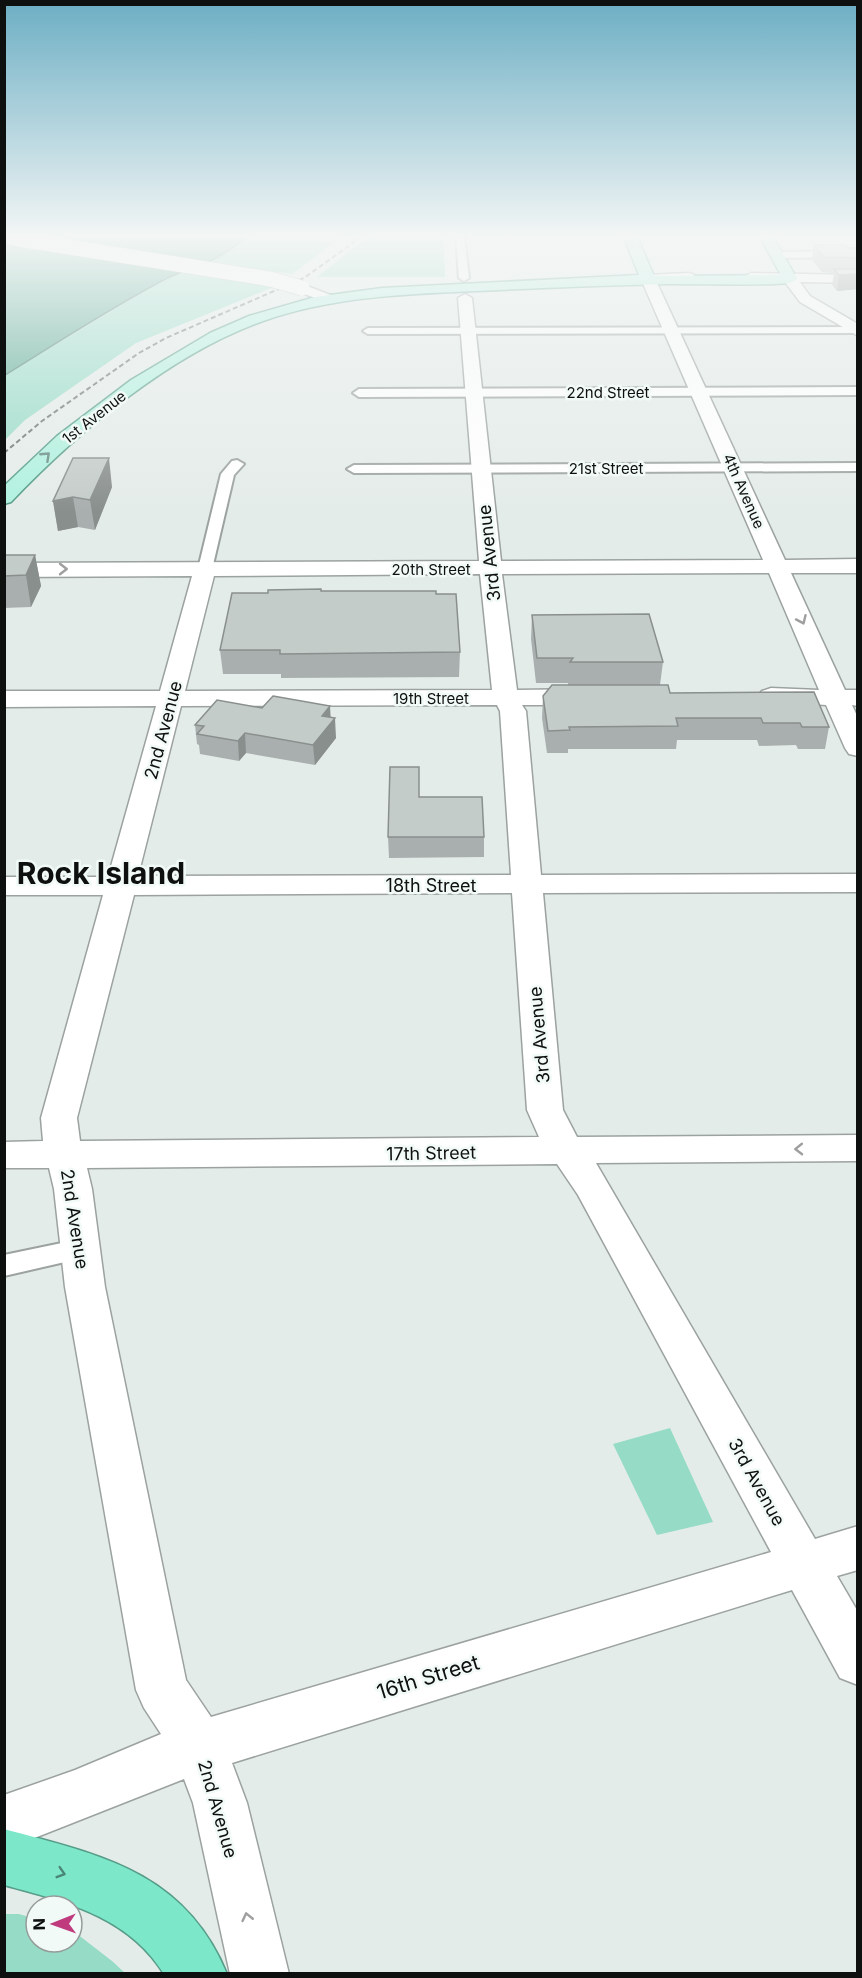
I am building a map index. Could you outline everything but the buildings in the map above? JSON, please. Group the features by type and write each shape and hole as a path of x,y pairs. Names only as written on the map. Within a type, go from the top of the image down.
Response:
{"highway":[{"path":"4,1857 66,1874 114,1892 146,1910 169,1932 198,1974"}],"main road":[{"name":"1st Avenue","path":"4,474 74,414 157,359 219,327"},
{"name":"1st Avenue","path":"4,498 68,436 152,374 237,327"}],"street":[{"name":"3rd Avenue","path":"468,330 490,569 505,698 513,711 525,885 545,1110 552,1128 593,1187 858,1661"},
{"name":"4th Avenue","path":"672,330 778,567 846,698 858,748"},
{"path":"368,331 857,330"},
{"name":"22nd Street","path":"358,393 858,391"},
{"name":"2nd Avenue","path":"237,464 228,474 171,699 59,1118 64,1154 73,1189 85,1287 162,1690 200,1748 220,1803 260,1974"},
{"name":"21st Street","path":"354,469 858,467"},
{"name":"20th Street","path":"4,570 858,566"},
{"path":"751,696 846,698"},
{"name":"19th Street","path":"4,699 612,697"},
{"name":"18th Street","path":"4,886 858,883"},
{"name":"17th Street","path":"4,1155 858,1148"},
{"path":"4,1266 81,1249"},
{"name":"16th Street","path":"4,1823 83,1794 140,1768 266,1726 858,1548"}],"shaded area":[{"path":"5,327 82,327 81,328 5,375"},
{"path":"84,327 175,327 136,343 25,420 5,440 5,375"},
{"path":"670,1428 713,1522 657,1535 613,1444"},
{"path":"5,1914 19,1914 24,1915 24,1954 84,1954 84,1939 125,1973 5,1973"}],"railway":[{"path":"4,453 42,421 139,353 191,327"}],"district":[{"name":"Rock Island","path":"101,873"}]}
